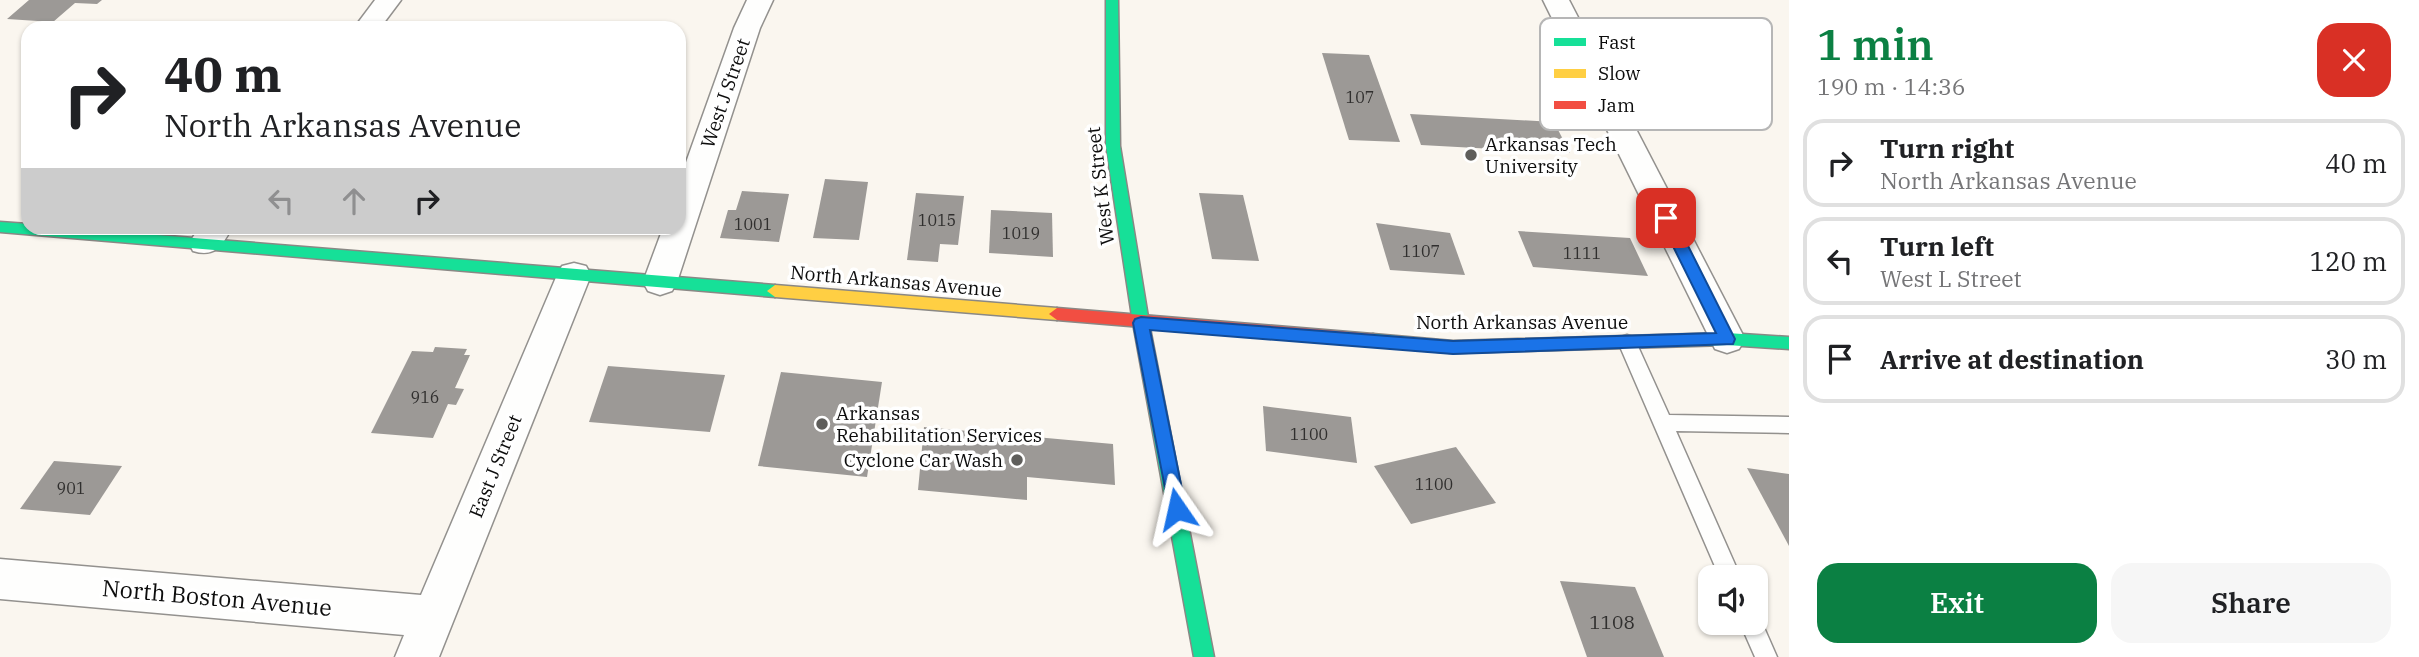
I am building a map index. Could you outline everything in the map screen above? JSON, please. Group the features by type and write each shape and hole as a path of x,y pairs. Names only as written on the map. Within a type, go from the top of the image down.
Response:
{"main road":[{"name":"West K Street","path":"1112,0 1113,146 1141,323 1204,657"},
{"name":"North Arkansas Avenue","path":"0,228 21,229"},
{"name":"North Arkansas Avenue","path":"210,235 574,275 1453,347 1727,339 1787,347"}],"street":[{"path":"372,21 388,0"},
{"name":"West J Street","path":"686,207 747,28 760,0"},
{"path":"1556,0 1565,18"},
{"path":"1622,130 1727,339"},
{"name":"West J Street","path":"660,282 676,235"},
{"name":"East J Street","path":"417,657 574,275"},
{"name":"North Boston Avenue","path":"0,579 433,617"}],"lane":[{"path":"1628,342 1725,565"},
{"path":"1663,424 1789,425"},
{"path":"1756,635 1766,657"}],"building":[{"path":"29,0 102,0 97,4 75,3 54,21 7,19"},
{"path":"1322,53 1369,55 1400,142 1349,140"},
{"path":"1410,114 1540,121 1540,130 1558,130 1570,153 1421,145"},
{"path":"825,179 868,182 859,240 813,238"},
{"path":"742,191 789,194 779,242 720,238 728,210 736,210"},
{"path":"916,193 964,196 958,245 940,244 938,262 907,260"},
{"path":"1199,193 1243,195 1259,261 1212,259"},
{"path":"991,210 1052,213 1053,257 989,253"},
{"path":"1376,223 1450,233 1465,275 1390,270"},
{"path":"1518,231 1630,238 1648,276 1533,267"},
{"path":"435,347 467,349 464,355 470,355 455,388 464,389 456,405 448,404 433,438 371,433 412,351 433,352"},
{"path":"608,366 725,375 710,432 589,422"},
{"name":"Arkansas Rehabilitation Services","path":"781,372 882,382 867,477 758,466"},
{"path":"1263,406 1351,417 1357,463 1266,451"},
{"name":"Cyclone Car Wash","path":"924,427 1113,444 1115,485 1027,477 1027,500 918,490"},
{"path":"1456,447 1496,503 1411,524 1374,466"},
{"path":"54,461 122,466 90,515 20,509"},
{"path":"1747,468 1789,474 1789,546"},
{"path":"1560,581 1635,587 1664,657 1587,657"}],"traffic: fast":[{"path":"1112,0 1113,146 1141,323 1204,657"},
{"path":"0,227 21,229"},
{"path":"97,235 775,291"},
{"path":"1373,340 1453,347 1727,339 1789,343"}],"traffic: slow":[{"path":"775,291 1057,314"}],"traffic: jam":[{"path":"1057,314 1373,340"}],"place":[{"name":"Arkansas Tech University","path":"1471,155"},
{"name":"Arkansas Rehabilitation Services","path":"822,424"},
{"name":"Cyclone Car Wash","path":"1017,460"}],"route":[{"path":"1177,509 1141,323 1453,347 1727,339 1666,218"}]}
